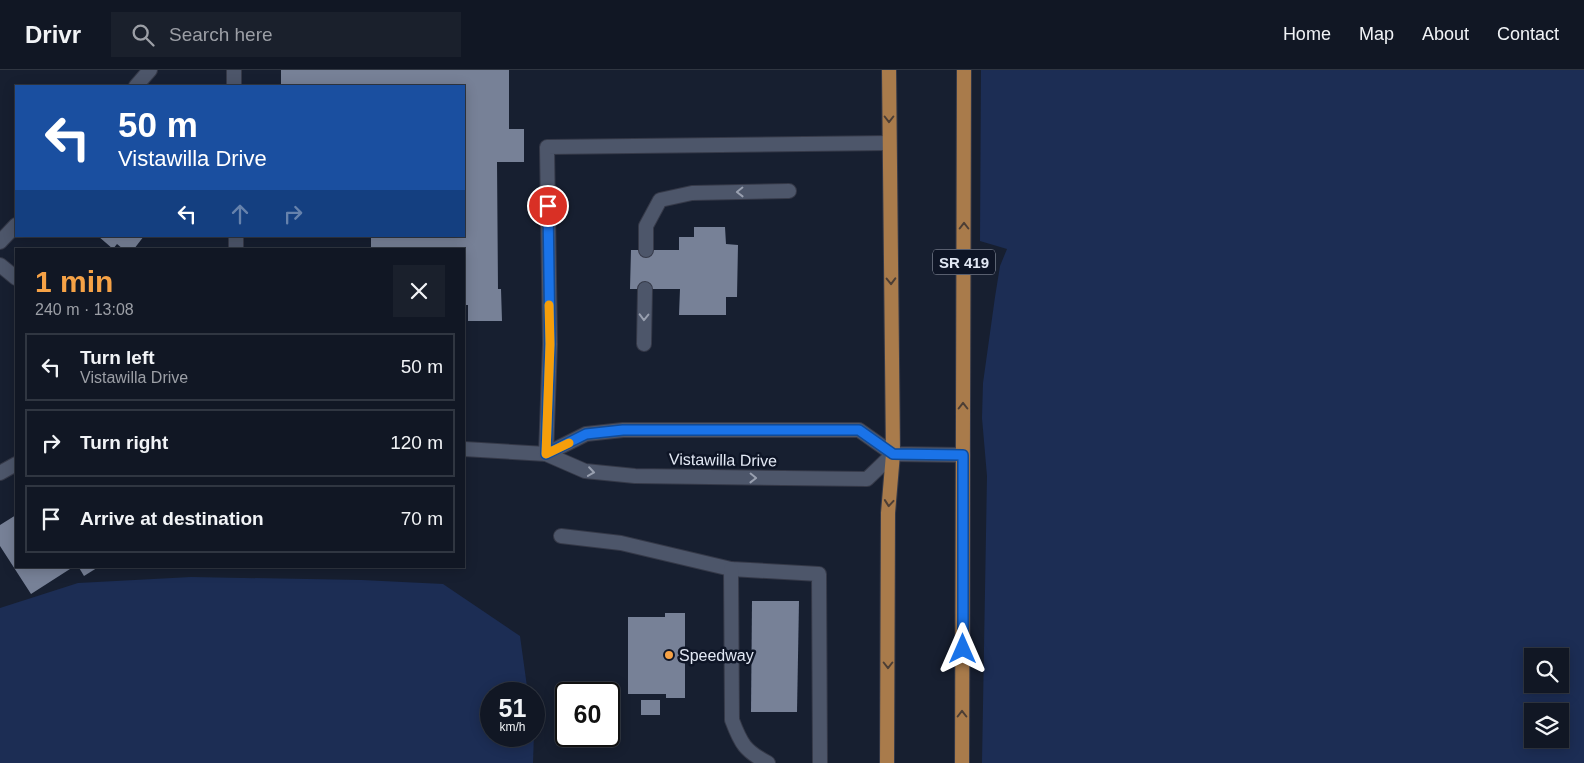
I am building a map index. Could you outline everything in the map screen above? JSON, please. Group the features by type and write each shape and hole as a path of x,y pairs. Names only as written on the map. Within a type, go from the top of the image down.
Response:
{"main road":[{"path":"887,763 888,513 893,454 889,70"},
{"name":"SR 419","path":"962,763 964,70"}],"street":[{"path":"137,85 150,70"},
{"path":"234,70 234,85"},
{"path":"546,454 550,344 547,147 889,143"},
{"path":"646,250 646,226 660,200 692,193 788,191"},
{"path":"0,242 15,226"},
{"path":"0,265 15,277"},
{"path":"644,344 645,289"},
{"name":"Vistawilla Drive","path":"465,449 546,454 585,472 635,476 867,479 893,454 859,430 623,430 586,434 546,454"},
{"path":"893,454 963,455"},
{"path":"0,473 15,465"},
{"path":"562,536 621,544 732,569 819,574 820,763"},
{"path":"732,569 732,720 744,746 752,755 768,763"}],"shaded area":[{"path":"981,70 1584,70 1584,763 982,763 987,476 982,418 983,383 1000,266 1007,249 980,241"},
{"path":"191,577 362,580 443,584 520,636 526,682 480,682 480,747 534,747 533,763 0,763 0,608 78,583"}],"building":[{"path":"281,70 509,70 509,129 524,129 524,162 497,162 498,289 501,289 502,321 468,321 468,305 465,305 465,248 371,248 371,237 465,237 465,85 281,85"},
{"path":"694,227 725,227 726,244 738,245 737,297 726,297 726,315 679,315 680,289 630,289 631,250 679,250 679,237 694,237"},
{"path":"99,237 143,237 135,248 122,248 117,244 112,248"},
{"path":"15,516 15,568 70,569 31,594 0,546 0,525"},
{"path":"79,568 97,568 84,576"},
{"path":"752,601 799,601 797,712 751,712"},
{"path":"665,613 685,613 685,698 666,698 666,694 628,694 628,617 665,617"},
{"path":"641,700 660,700 660,715 641,715"}],"slow traffic":[{"path":"549,305 550,344 546,454 569,443"}],"place":[{"name":"Speedway","path":"669,655"}],"route":[{"path":"548,206 550,344 546,454 586,434 623,430 859,430 893,454 963,455 963,649"}]}
